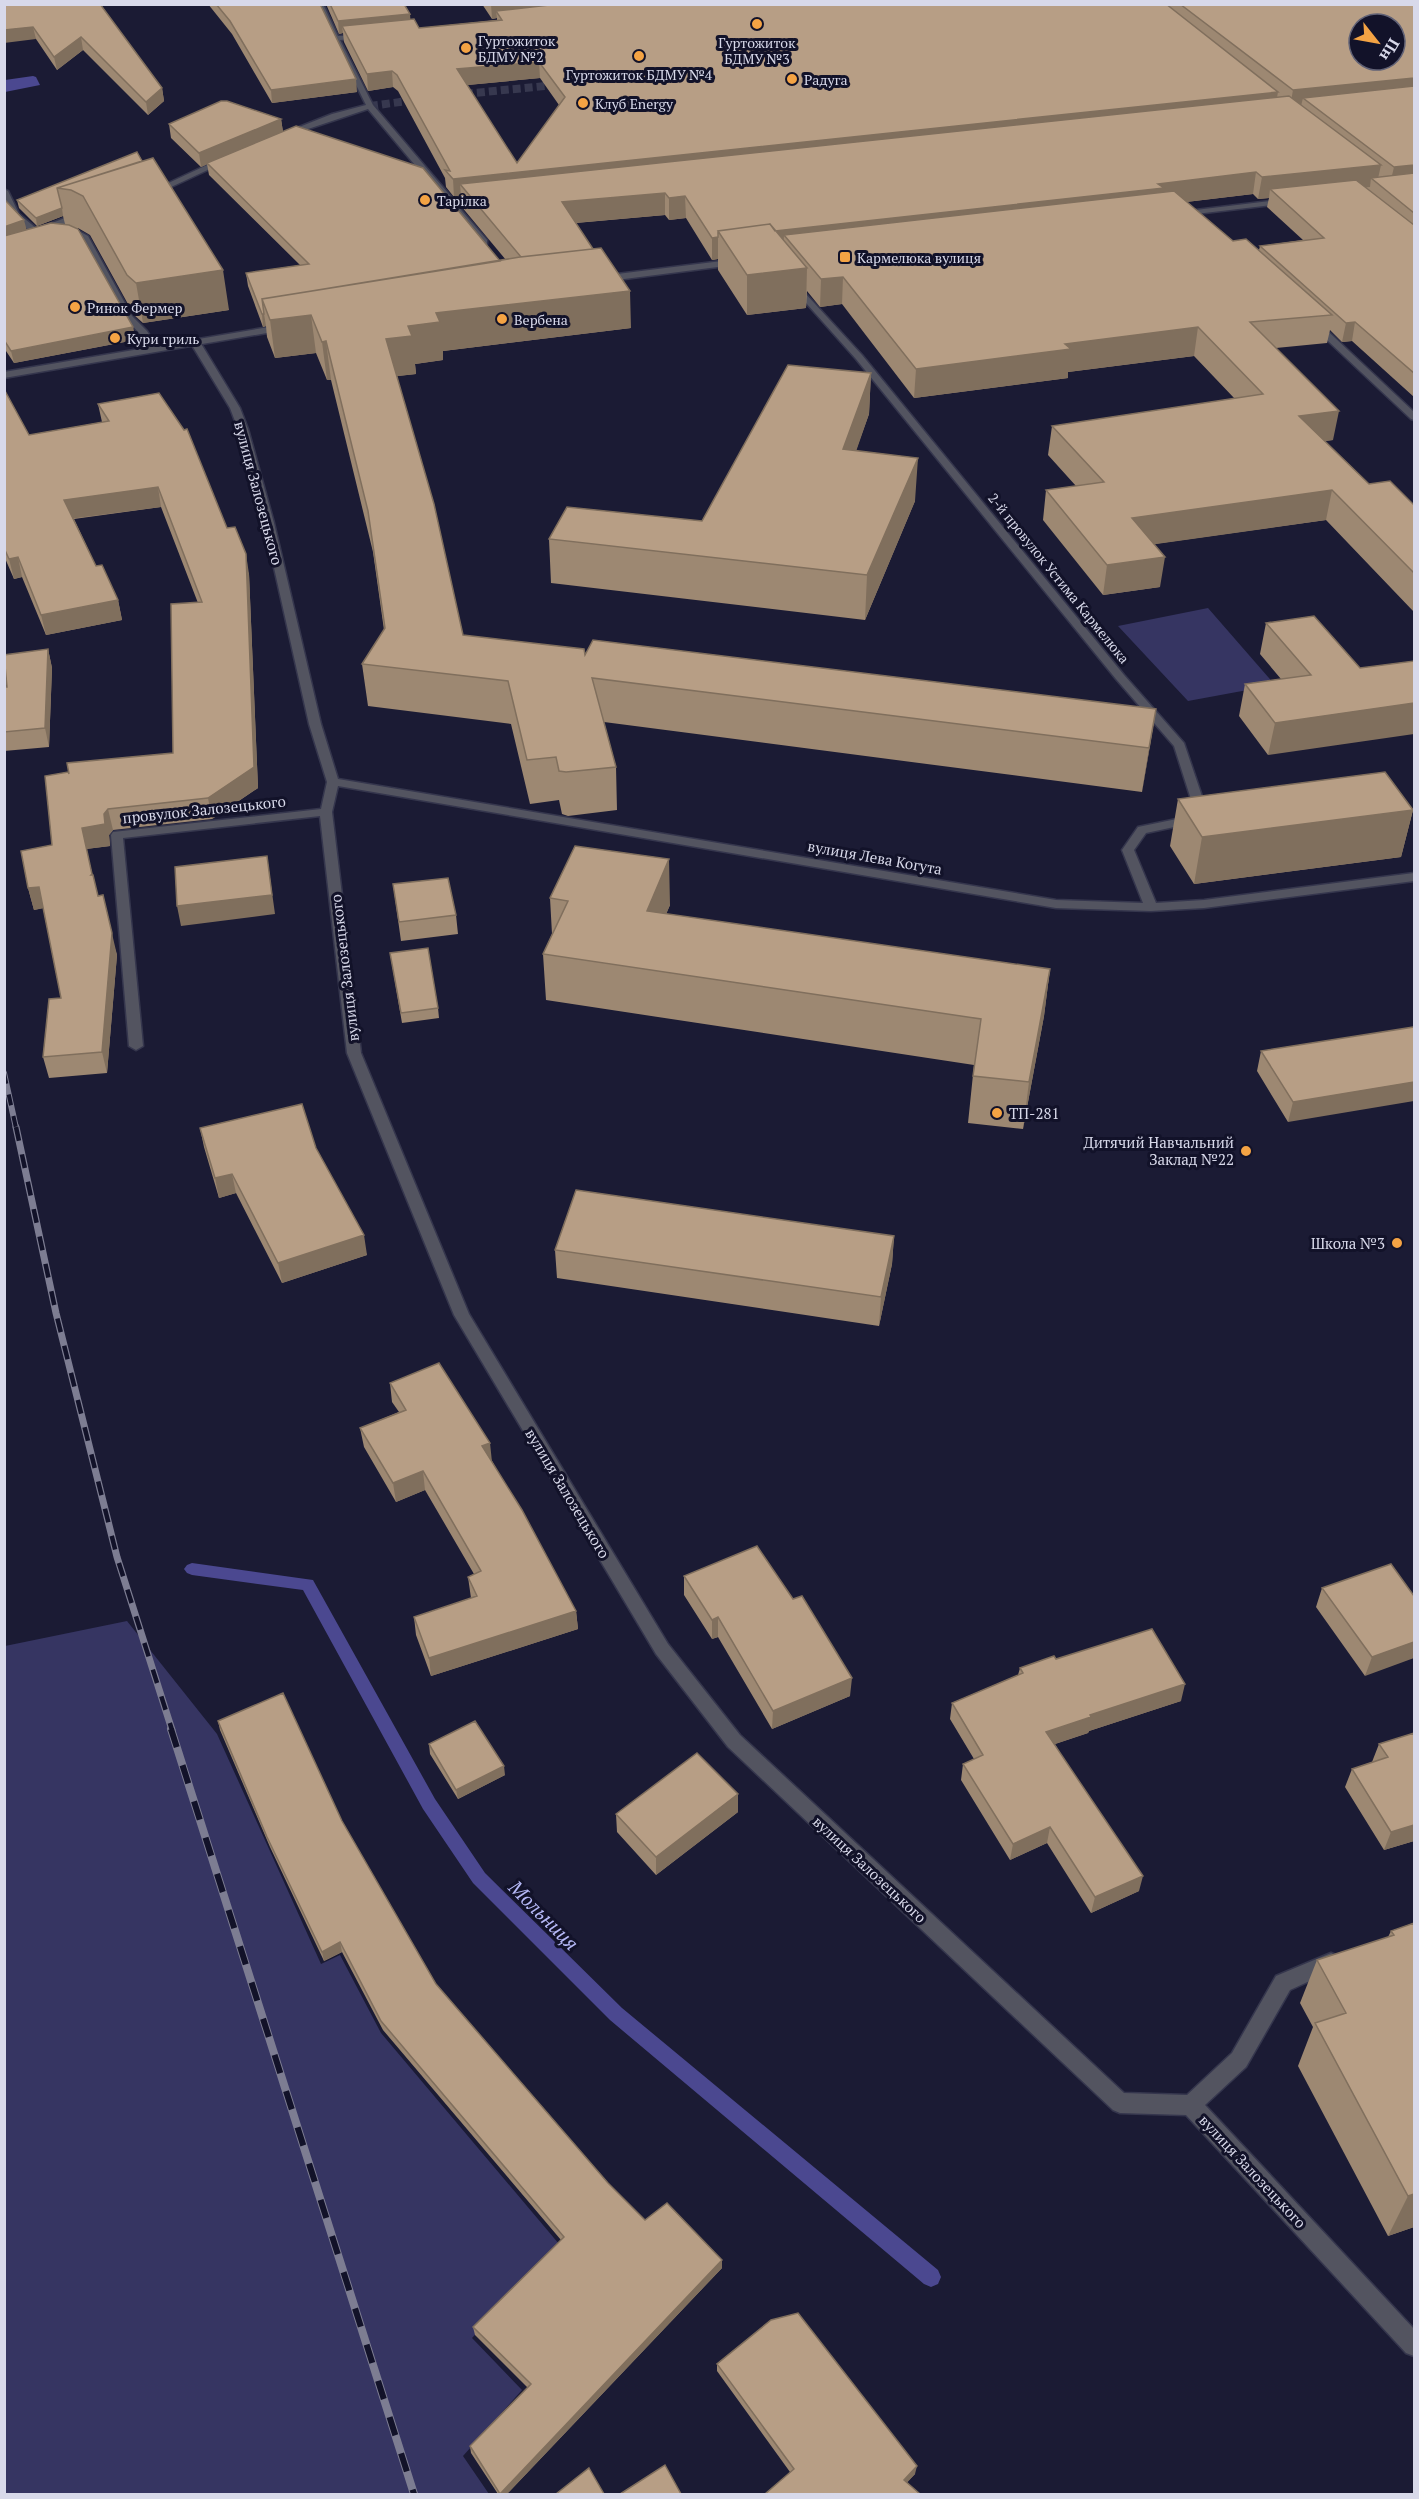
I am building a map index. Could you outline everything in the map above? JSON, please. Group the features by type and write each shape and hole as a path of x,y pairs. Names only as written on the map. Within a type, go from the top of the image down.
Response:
{"street":[{"path":"319,4 370,106 492,252"},
{"path":"337,38 372,35"},
{"path":"280,138 335,116 370,106"},
{"path":"145,196 235,156"},
{"path":"4,191 16,215 36,232 64,230 77,232 85,238 128,317 144,333 153,349"},
{"path":"452,202 495,197"},
{"path":"1166,215 1296,200"},
{"path":"4,245 90,211"},
{"path":"1189,213 1198,220"},
{"path":"594,280 748,261"},
{"name":"2-й провулок Устима Кармелюка","path":"786,275 859,357 1120,677 1180,745 1203,817 1142,830 1128,849 1151,906"},
{"path":"1311,320 1414,417"},
{"path":"4,375 301,325"},
{"name":"вулиця Залозецького","path":"195,342 235,408 243,429 269,523 315,724 333,782 326,813 354,1053 462,1315 662,1649 734,1741 1120,2103 1191,2104 1414,2345"},
{"name":"вулиця Лева Когута","path":"333,782 1056,904 1151,906 1204,904 1414,877"},
{"name":"провулок Залозецького","path":"136,1046 117,835 326,813"},
{"path":"1191,2104 1239,2060 1283,1983 1348,1955"}],"shaded area":[{"path":"33,76 40,85 5,92 5,80"},
{"path":"1208,608 1275,685 1188,701 1118,626"},
{"path":"127,1621 217,1734 321,1964 340,1955 381,2033 559,2244 472,2338 522,2390 463,2456 489,2494 5,2494 5,1646"}],"building":[{"path":"4,4 100,4 162,88 146,102 81,37 54,57 33,27 4,30"},
{"path":"216,4 320,4 356,79 271,90 230,21"},
{"path":"330,4 404,4 410,14 338,21"},
{"path":"558,4 1166,4 1278,92 453,179 445,170 450,171 397,75 392,71 367,74 342,26 414,19 419,28 502,20 496,11","holes":["539,62 565,97 517,163 457,69"]},
{"path":"1180,4 1414,4 1414,78 1293,90"},
{"path":"1414,86 1414,165 1394,167 1303,98"},
{"path":"1289,96 1381,165 1262,177 1256,172 1158,184 1164,188 775,231 770,224 718,231 718,237 712,238 685,196 669,198 665,193 562,202 593,249 521,257 460,184"},
{"path":"221,101 281,119 199,153 169,124"},
{"path":"296,126 423,168 500,261 262,299 264,314 262,314 246,273 309,264 207,163"},
{"path":"137,152 142,161 57,188 62,208 36,218 17,200"},
{"path":"153,158 223,270 136,283 127,275 83,196 71,190 57,188"},
{"path":"1414,173 1414,213 1371,178"},
{"path":"1356,180 1414,225 1414,373 1355,322 1346,323 1260,246 1324,238 1270,189"},
{"path":"1174,191 1233,241 1246,239 1332,315 1250,322 1339,411 1299,416 1369,484 1390,481 1414,505 1414,573 1332,490 1132,518 1165,557 1107,565 1046,490 1104,482 1052,426 1263,394 1198,327 1065,344 1071,349 916,369 843,277 821,279 784,235"},
{"path":"6,201 24,220 4,227 4,202"},
{"name":"Ринок Фермер","path":"51,223 69,225 78,229 133,327 11,351 4,340 4,236"},
{"path":"770,224 807,268 747,275 718,231"},
{"path":"601,248 630,291 436,313 440,322 408,326 412,336 386,339 434,504 463,635 584,649 585,655 593,640 1156,709 1149,748 592,678 616,767 566,772 559,771 556,757 527,760 508,681 362,664 385,628 368,511 326,341 322,342 311,315 270,320 262,299 520,257"},
{"path":"788,365 871,373 843,449 918,458 867,575 549,539 567,507 702,521"},
{"path":"4,389 29,435 109,421 98,404 159,393 184,430 187,429 227,528 235,527 246,554 254,767 208,798 108,809 104,814 105,824 82,828 91,875 93,875 98,896 103,895 112,933 102,1052 43,1057 49,999 61,998 39,887 28,888 21,851 52,845 45,776 68,772 69,774 67,763 173,753 171,604 202,602 158,487 64,500 96,566 102,565 118,600 41,615 18,557 9,559 4,548"},
{"path":"1314,616 1360,668 1414,661 1414,703 1275,723 1245,684 1311,675 1266,623"},
{"path":"48,649 45,728 4,732 4,687 7,687 4,655"},
{"path":"1385,772 1413,810 1202,837 1178,799"},
{"path":"575,846 669,859 647,911 1050,969 1029,1082 973,1076 981,1019 543,954 568,901 550,898"},
{"path":"267,856 272,895 177,906 175,867"},
{"path":"448,878 456,915 399,922 393,884"},
{"path":"428,948 438,1008 401,1013 390,953"},
{"path":"1414,1027 1414,1082 1293,1102 1261,1051"},
{"path":"302,1104 316,1148 364,1235 278,1263 232,1174 215,1178 200,1128"},
{"path":"576,1190 894,1236 881,1297 555,1250"},
{"path":"439,1363 490,1443 482,1446 522,1510 576,1611 429,1658 414,1617 477,1596 468,1577 481,1571 423,1471 393,1483 360,1428 406,1410 390,1383"},
{"path":"757,1546 793,1599 802,1596 852,1678 773,1711 718,1617 712,1620 684,1576"},
{"path":"1391,1564 1414,1596 1414,1642 1372,1657 1322,1588"},
{"path":"1152,1629 1185,1684 1046,1732 1143,1876 1095,1897 1050,1827 1013,1844 963,1764 983,1755 952,1703 1023,1673 1020,1668 1054,1656 1056,1659"},
{"path":"283,1693 342,1821 436,1984 608,2183 645,2220 667,2203 722,2260 500,2494 470,2446 531,2384 473,2327 564,2237 381,2021 340,1942 322,1952 267,1837 218,1721"},
{"path":"475,1721 504,1766 456,1790 429,1744"},
{"path":"1414,1733 1414,1825 1391,1832 1352,1769 1388,1757 1379,1744"},
{"path":"697,1753 738,1794 656,1857 616,1814"},
{"path":"1414,1923 1414,2194 1408,2196 1315,2023 1346,2013 1317,1960 1394,1935 1391,1931"},
{"path":"798,2313 917,2466 904,2480 920,2494 765,2494 794,2469 717,2364 771,2320"},
{"path":"665,2465 681,2494 620,2494"},
{"path":"589,2468 604,2494 556,2494"}],"waterway":[{"name":"Мольниця","path":"192,1569 308,1584 429,1804 479,1878 616,2014 931,2277"}],"tunnel":[{"path":"453,95 566,84"},
{"path":"370,106 423,99"}],"railway":[{"path":"4,1073 16,1128"},
{"path":"16,1127 56,1313 117,1557 172,1730"},
{"path":"171,1729 414,2494"}],"place":[{"name":"Гуртожиток БДМУ №3","path":"757,24"},
{"name":"Гуртожиток БДМУ №2","path":"466,48"},
{"name":"Гуртожиток БДМУ №4","path":"639,56"},
{"name":"Радуга","path":"792,79"},
{"name":"Клуб Energy","path":"583,103"},
{"name":"Тарiлка","path":"425,200"},
{"name":"Кармелюка вулиця","path":"845,257"},
{"name":"Ринок Фермер","path":"75,307"},
{"name":"Вербена","path":"502,319"},
{"name":"Кури гриль","path":"115,338"},
{"name":"ТП-281","path":"997,1113"},
{"name":"Дитячий Навчальний Заклад №22","path":"1246,1151"},
{"name":"Школа №3","path":"1397,1243"}]}
